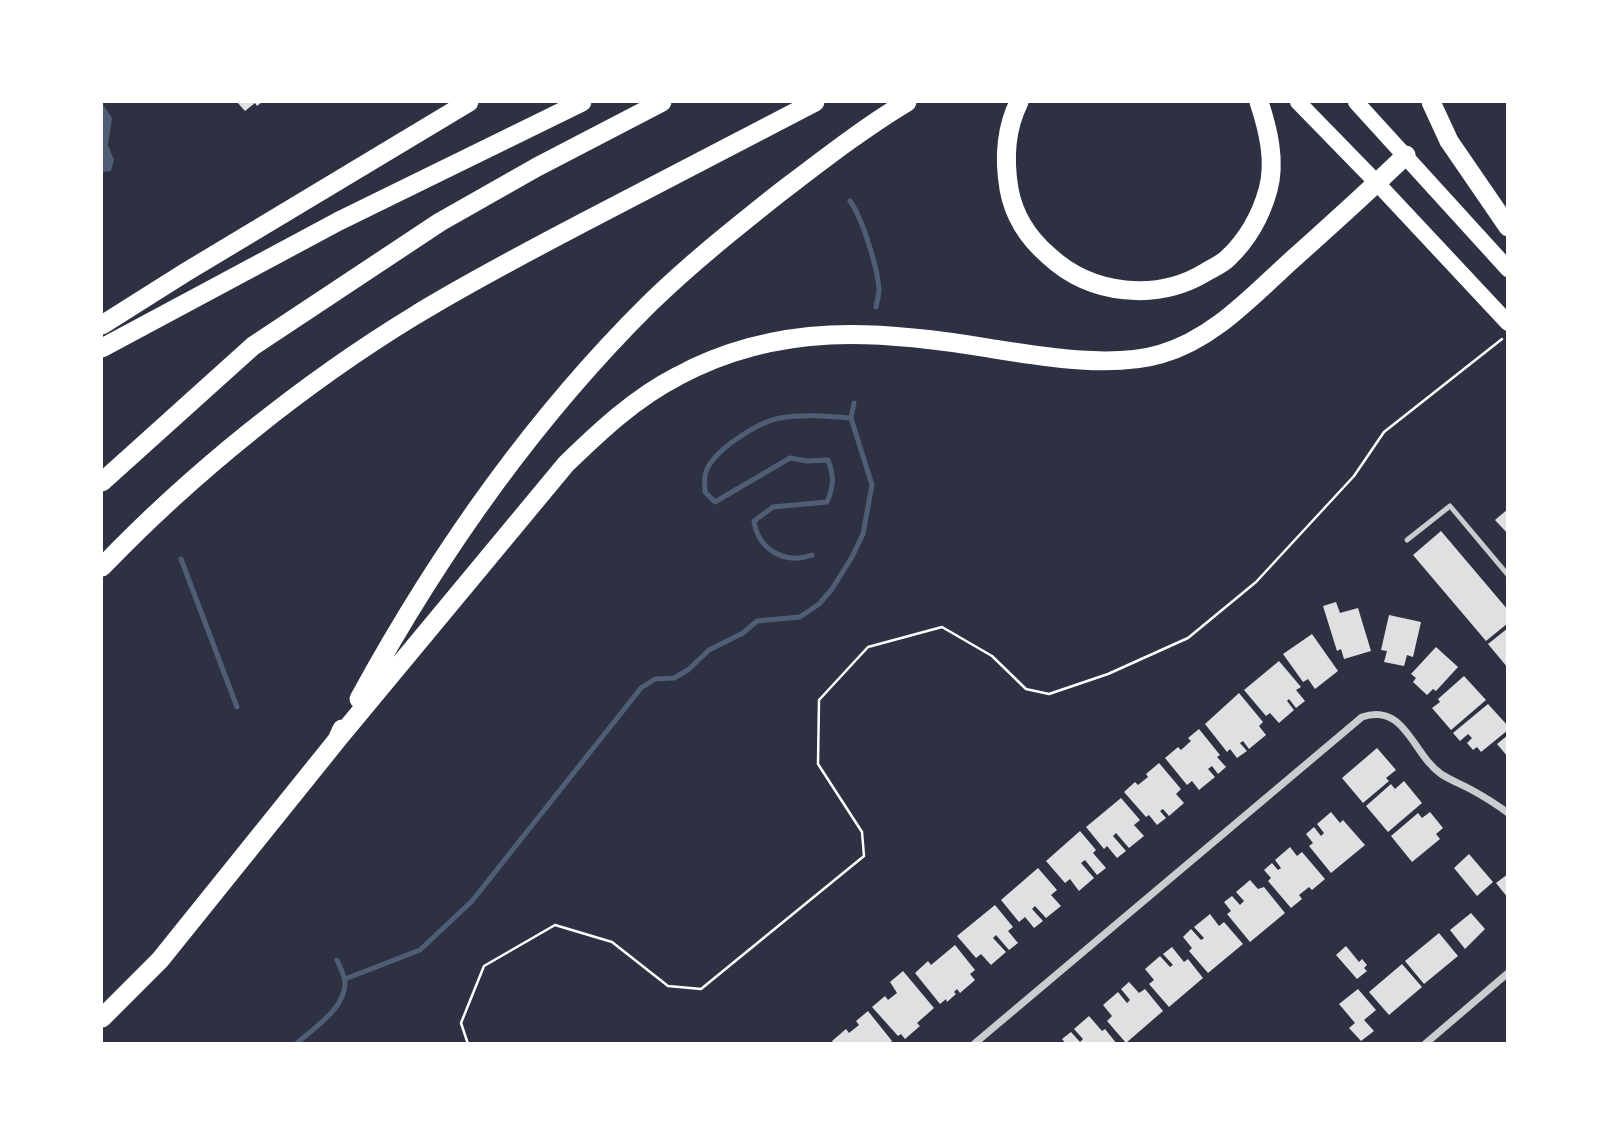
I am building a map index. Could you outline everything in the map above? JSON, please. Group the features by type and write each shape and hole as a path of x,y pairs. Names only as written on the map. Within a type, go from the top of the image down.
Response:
{"highway":[{"path":"102,325 469,102"},
{"path":"102,348 351,215 582,102"},
{"path":"102,482 253,346 440,222 537,167 662,102"},
{"path":"102,567 137,531 208,468 321,378 414,316 521,255 815,102"},
{"path":"337,740 397,628 491,489 572,387 649,304 715,244 805,173 907,102"},
{"path":"1019,102 1008,130 1005,164 1011,200 1023,228 1058,265 1079,278 1101,286 1148,292 1192,281 1227,260 1255,223 1269,188 1272,162 1259,102"},
{"path":"1431,102 1449,141 1507,228"},
{"path":"102,1018 160,960 337,740 566,464 605,425 678,376 745,349 785,339 832,334 921,337 1031,355 1115,361 1139,360 1163,354 1200,339 1241,306 1406,155"}],"main road":[{"path":"1298,102 1507,323"},
{"path":"1356,102 1507,269"}],"street":[{"path":"974,1044 1362,717 1372,714 1385,715 1397,722 1438,773 1471,789 1507,813"},
{"path":"1425,1044 1507,973"}],"lane":[{"path":"1407,540 1450,506 1507,575"}],"path":[{"path":"468,1044 461,1023 484,966 555,925 612,942 668,986 701,989 864,856 862,832 818,764 819,700 868,647 942,627 992,656 1026,689 1049,694 1108,674 1188,638 1256,582 1354,476 1384,432 1507,335"}],"water":[{"path":"102,103 112,118 108,145 114,160 111,171 102,172"}],"building":[{"path":"237,102 262,102 257,106 255,103 245,111"},
{"path":"1508,509 1508,534 1495,520"},
{"path":"1441,531 1508,610 1508,623 1486,641 1413,555"},
{"path":"1336,602 1340,613 1358,608 1371,651 1344,659 1341,649 1337,651 1323,606"},
{"path":"1389,615 1421,622 1413,657 1407,655 1404,666 1384,662 1387,651 1381,650"},
{"path":"1508,628 1508,668 1488,644"},
{"path":"1312,634 1338,671 1315,689 1308,679 1303,682 1283,654"},
{"path":"1436,647 1458,667 1436,691 1433,689 1427,695 1413,682 1416,678 1411,674"},
{"path":"1279,661 1301,687 1296,690 1305,701 1296,708 1289,699 1287,701 1294,710 1279,723 1270,713 1266,716 1244,690"},
{"path":"1464,676 1486,700 1451,730 1432,708 1440,702 1438,699"},
{"path":"1239,693 1263,722 1259,726 1266,735 1249,749 1243,741 1240,743 1247,751 1237,758 1230,749 1227,752 1205,724"},
{"path":"1488,704 1508,726 1508,730 1481,752 1477,747 1473,750 1467,743 1472,738 1468,734 1460,741 1453,733"},
{"path":"1199,729 1226,767 1218,774 1212,766 1208,769 1215,777 1199,790 1192,781 1187,785 1165,758 1178,747 1181,750 1191,741 1188,738"},
{"path":"1508,735 1508,757 1497,744"},
{"path":"1377,748 1396,770 1386,778 1389,781 1363,803 1342,778"},
{"path":"1159,763 1181,789 1176,794 1184,803 1169,816 1163,809 1160,811 1166,818 1157,825 1149,815 1146,817 1124,792 1135,782 1138,785 1148,777 1146,774"},
{"path":"1404,781 1422,803 1388,832 1366,806 1391,784 1395,789"},
{"path":"1121,798 1140,820 1134,825 1144,836 1129,848 1116,833 1113,836 1126,851 1117,858 1107,846 1104,849 1086,827"},
{"path":"1331,812 1340,823 1343,820 1365,845 1331,873 1309,846 1313,843 1306,834 1314,827 1321,836 1324,833 1317,824"},
{"path":"1430,812 1443,828 1436,834 1440,839 1412,862 1391,836 1418,813 1422,818"},
{"path":"1080,831 1096,850 1093,853 1106,868 1097,875 1085,860 1081,863 1094,878 1079,891 1070,879 1065,883 1046,861"},
{"path":"1290,847 1297,856 1302,852 1325,879 1312,890 1309,887 1299,895 1302,899 1291,908 1268,881 1271,878 1264,870 1272,863 1278,870 1281,868 1275,860"},
{"path":"1469,854 1493,882 1477,896 1454,868"},
{"path":"1038,868 1057,890 1051,895 1061,906 1046,918 1035,906 1032,909 1043,921 1034,928 1025,917 1019,922 1001,900"},
{"path":"1508,874 1508,898 1496,883"},
{"path":"1250,880 1258,889 1264,887 1285,913 1250,942 1227,914 1231,911 1224,902 1232,896 1240,905 1244,901 1236,892"},
{"path":"995,905 1013,927 1008,931 1018,943 1009,950 996,935 993,938 1006,952 991,965 981,954 976,958 957,936"},
{"path":"1471,913 1485,929 1465,949 1450,930"},
{"path":"1210,914 1219,926 1224,922 1243,944 1208,973 1189,951 1192,948 1183,937 1191,929 1201,940 1204,938 1194,927"},
{"path":"1439,933 1458,956 1424,984 1405,961"},
{"path":"955,945 975,970 970,974 975,980 960,993 957,989 954,992 956,994 947,1002 946,999 940,1004 915,973 928,961 931,965"},
{"path":"1346,946 1359,962 1362,959 1367,965 1364,968 1367,971 1357,979 1336,955"},
{"path":"1172,947 1184,962 1188,959 1203,978 1169,1007 1149,984 1154,980 1145,969 1160,956 1170,967 1173,965 1163,954"},
{"path":"1402,964 1422,987 1389,1015 1369,992"},
{"path":"903,971 934,1008 917,1023 920,1026 905,1039 901,1034 898,1036 872,1007 885,996 888,1000 897,993 890,982"},
{"path":"1129,982 1139,993 1145,989 1163,1011 1126,1043 1107,1021 1112,1016 1103,1005 1118,992 1127,1003 1130,1000 1121,989"},
{"path":"1358,989 1376,1010 1364,1020 1374,1031 1361,1041 1349,1028 1355,1023 1339,1004"},
{"path":"868,1011 892,1041 889,1044 834,1044 832,1041 846,1029 849,1033 859,1025 856,1021"},
{"path":"1089,1016 1102,1031 1105,1029 1117,1044 1066,1044 1062,1039 1071,1032 1080,1042 1083,1039 1074,1029"}],"waterway":[{"path":"850,201 869,244 876,269 879,290 876,307"},
{"path":"812,555 792,558 774,552 761,540 754,521 773,507 827,502 832,481 828,460 807,461 790,458 715,502 705,492 705,476 708,467 725,448 760,425 771,420 798,416 851,418 854,403"},
{"path":"345,979 420,950 472,901 641,688 655,679 674,678 688,670 709,650 743,633 757,621 800,617 819,604 832,589 863,534 872,485 851,418"},
{"path":"181,559 237,707"},
{"path":"296,1044 328,1017 340,1000 345,982 337,960"}]}
